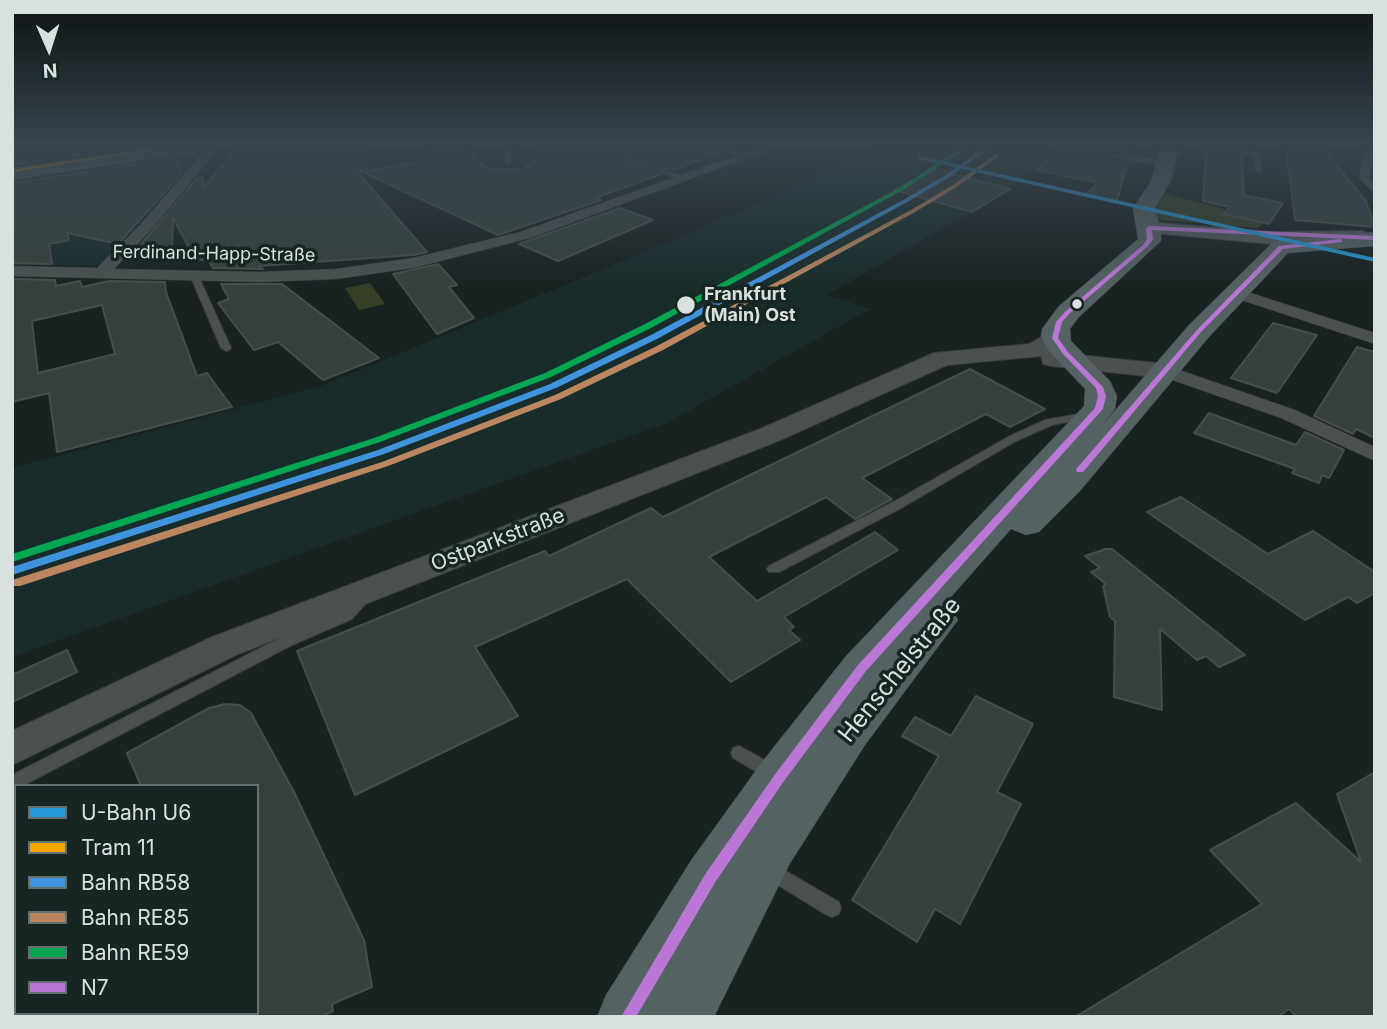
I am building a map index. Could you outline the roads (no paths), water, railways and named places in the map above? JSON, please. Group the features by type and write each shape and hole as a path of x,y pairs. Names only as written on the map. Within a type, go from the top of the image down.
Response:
{"main road":[{"path":"1093,415 1101,405 1101,390 1055,337 1059,322 1145,246 1150,239 1144,208 1153,194"},
{"path":"1149,228 1272,238 1374,238"},
{"name":"Henschelstraße","path":"628,1017 711,877 794,785 848,731 942,614 1043,505 1068,483 1235,293 1283,246 1374,238"},
{"name":"Henschelstraße","path":"681,1017 761,866 794,785 863,668 1093,415"}],"street":[{"path":"101,273 174,194"},
{"name":"Ferdinand-Happ-Straße","path":"19,271 318,275 437,259 525,235 638,194"},
{"path":"12,280 19,271"},
{"path":"1235,293 1375,339"},
{"name":"Ostparkstraße","path":"12,749 202,656 769,435 942,358 1038,350 1055,337"},
{"name":"Ostparkstraße","path":"992,354 1168,367"},
{"path":"1168,367 1288,414 1375,455"}],"lane":[{"path":"194,275 226,348"},
{"path":"774,569 875,517 1012,439 1049,422 1093,415"},
{"path":"12,783 285,642 347,615 359,603 361,592"},
{"path":"739,753 794,785"},
{"path":"761,866 832,908"}],"metro line":[{"name":"U6","path":"1081,194 1375,260"}],"rail line":[{"name":"RE59","path":"12,558 377,440 548,375 648,326 892,194"},
{"name":"RB58","path":"12,571 381,452 553,386 654,337 917,194"},
{"name":"RE85","path":"16,583 385,464 558,397 660,348 942,194"}],"place":[{"name":"Frankfurt (Main) Ost","path":"686,305"}]}
